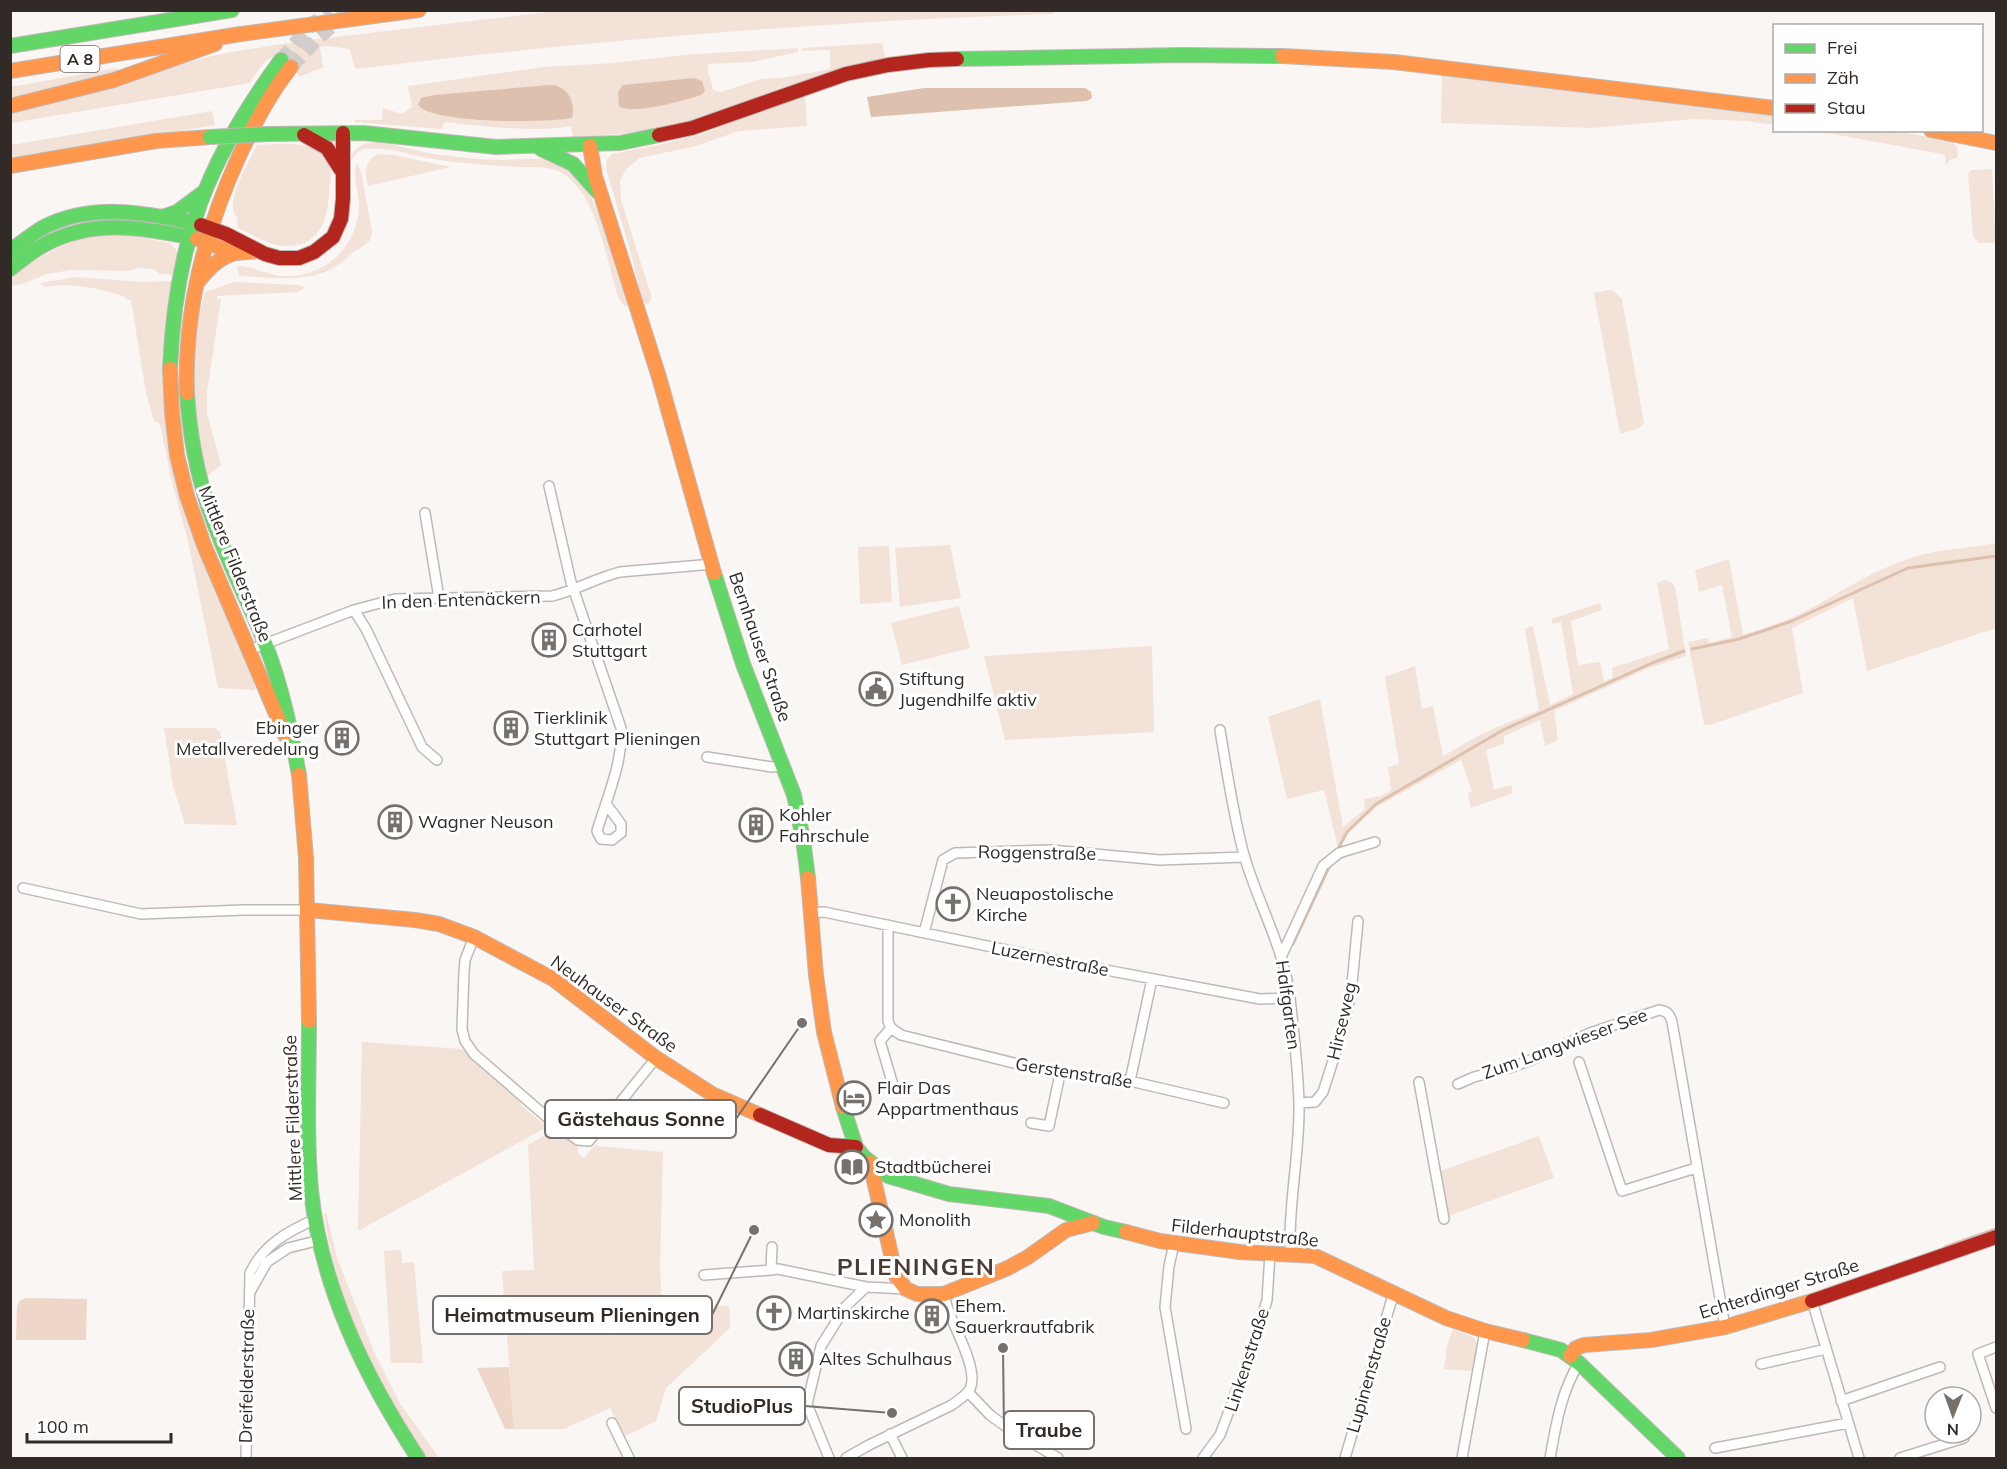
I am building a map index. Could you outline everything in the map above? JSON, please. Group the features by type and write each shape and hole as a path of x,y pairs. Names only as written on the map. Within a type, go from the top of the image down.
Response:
{"main road":[{"name":"A 8","path":"10,46 232,10"},
{"name":"A 8","path":"10,71 241,34 419,10"},
{"path":"10,106 120,77 241,34"},
{"path":"10,166 156,141 268,134 343,133 396,136 487,147 590,146 640,140 682,131 846,74 888,64 949,59 1251,54 1334,57 1406,63 1773,108"},
{"name":"Mittlere Filderstraße","path":"294,754 195,521 186,494 175,437 171,384 177,292 189,237 204,192 237,124 286,63 278,84 252,130 227,182 205,241 194,287 188,338 186,379 188,419 195,462 206,502 267,644 287,712 301,789 308,910 309,1128 316,1219 320,1240 339,1307 358,1357 377,1394 418,1458"},
{"path":"1940,132 1996,143"},
{"path":"299,133 330,149 341,170"},
{"path":"10,251 45,227 82,213 113,211 194,223 233,236 278,258 294,260 312,254 326,243 337,229 343,216 341,170 343,133"},
{"name":"Bernhauser Straße","path":"590,146 601,196 659,377 723,605 794,795 800,821 824,1032 848,1125 856,1146 870,1163"},
{"path":"537,147 573,164 601,196"},
{"path":"162,217 177,212 204,192"},
{"path":"10,269 55,238 93,226 127,226 189,237 236,253"},
{"path":"194,287 214,263 224,256 260,251"},
{"name":"Neuhauser Straße","path":"308,910 416,920 439,924 474,937 553,979 656,1058 712,1094 829,1145 856,1146"},
{"path":"870,1163 896,1276 906,1289 922,1295 944,1294 1008,1268 1066,1230 1094,1223"},
{"name":"Filderhauptstraße","path":"870,1163 888,1176 949,1194 1040,1204 1062,1209 1094,1223 1174,1244 1270,1254 1304,1254 1329,1261 1446,1318 1485,1331 1549,1346 1575,1359 1678,1458"},
{"path":"875,1185 888,1176"},
{"path":"1062,1209 1066,1230"},
{"name":"Echterdinger Straße","path":"1575,1359 1576,1348 1584,1345 1663,1339 1725,1327 1812,1301 1996,1237"}],"street":[{"path":"549,486 574,591 621,728 622,745 607,805"},
{"path":"425,513 439,598"},
{"name":"In den Entenäckern","path":"249,650 354,610 395,599 552,596 574,591 620,572 713,564"},
{"path":"354,610 366,629 422,747 437,760"},
{"name":"Halfgarten","path":"1220,729 1231,799 1245,857 1282,955 1290,998 1299,1103 1295,1179 1289,1223 1290,1254"},
{"path":"707,757 772,767 782,766"},
{"path":"1282,955 1323,866 1339,853 1375,842"},
{"name":"Roggenstraße","path":"924,933 943,860 955,853 1051,850 1160,860 1245,857"},
{"name":"Neuhauser Straße","path":"23,888 76,902 141,914 256,909 308,910"},
{"name":"Luzernestraße","path":"811,913 824,912 1260,999 1290,998"},
{"name":"Hirseweg","path":"1299,1103 1315,1102 1323,1092 1351,994 1358,921"},
{"path":"888,925 888,1021 891,1028 880,1041 893,1085"},
{"path":"474,937 465,960 462,1029 465,1041 474,1054 556,1125 578,1140 589,1141 656,1058"},
{"path":"1130,1082 1152,979"},
{"name":"Zum Langwieser See","path":"1458,1084 1531,1060 1590,1033 1659,1010 1665,1011 1670,1016 1696,1168"},
{"name":"Gerstenstraße","path":"891,1028 901,1035 1060,1074 1130,1082 1224,1103"},
{"path":"1579,1062 1622,1191 1696,1168 1725,1327"},
{"path":"1032,1123 1049,1126 1060,1074"},
{"path":"1419,1082 1444,1219"},
{"name":"Dreifelderstraße","path":"246,1458 250,1273 265,1249 293,1229 316,1219"},
{"name":"Dreifelderstraße","path":"249,1294 267,1262 288,1248 320,1240"},
{"path":"1174,1244 1169,1266 1165,1307 1186,1429"},
{"path":"771,1270 772,1247"},
{"name":"Linkenstraße","path":"1203,1458 1220,1435 1255,1341 1267,1300 1270,1254"},
{"path":"704,1275 778,1269 866,1287 906,1289"},
{"path":"883,1288 896,1276"},
{"path":"829,1458 807,1404 821,1347 846,1306 866,1287"},
{"name":"Lupinenstraße","path":"1345,1458 1391,1302 1396,1293"},
{"path":"846,1458 952,1405 968,1392 971,1382 967,1359 960,1335 948,1312 944,1294"},
{"path":"1812,1301 1859,1458"},
{"path":"1462,1458 1485,1331"},
{"path":"1996,1347 1978,1354 1996,1408"},
{"path":"1761,1364 1826,1349"},
{"path":"1550,1458 1562,1400 1575,1359"},
{"path":"1841,1401 1940,1367"},
{"path":"968,1392 990,1415 1058,1458"},
{"path":"612,1423 629,1458"},
{"path":"1715,1448 1848,1423"},
{"path":"890,1434 902,1458"},
{"path":"1900,1458 1942,1445"}],"shaded area":[{"path":"557,11 1054,11 1054,14 791,27 617,41 355,69 350,49 327,46 320,47 323,68 299,77 290,62 279,56 268,59 250,83 11,123 11,112 231,52 301,41"},
{"path":"882,43 886,61 797,85 669,127 621,134 573,137 571,126 526,129 445,122 441,129 355,122 355,120 382,120 383,108 402,114 412,107 408,86 544,67 798,48 798,52 752,62 708,64 713,90 721,92 761,79 782,78 830,69 830,50 802,51 802,48"},
{"path":"117,68 119,72 11,101 10,87"},
{"path":"1442,75 1773,114 1773,125 1746,121 1693,119 1592,128 1441,123"},
{"path":"694,78 702,81 705,91 701,95 646,108 625,109 619,106 618,92 623,85"},
{"path":"550,85 566,91 572,101 572,118 539,121 466,119 444,116 418,105 421,98 434,95"},
{"path":"924,88 1085,88 1091,92 1092,98 1087,101 871,117 867,97"},
{"path":"805,94 807,126 739,131 696,146 640,158 626,169 620,181 621,200 651,295 648,304 642,302 632,257 606,169 607,160 612,154 702,134"},
{"path":"212,111 215,125 11,159 11,145"},
{"path":"1822,132 1900,132 1952,141 1957,147 1958,157 1950,160 1946,165 1945,156"},
{"path":"376,142 448,156 488,160 547,159 563,164 578,177 602,220 630,307 624,306 619,299 601,234 588,203 579,189 563,173 546,168 444,161 374,148 363,150 350,159 360,146"},
{"path":"257,145 303,145 327,158 331,174 326,213 320,229 308,241 289,246 276,245 238,228 233,202 235,192"},
{"path":"378,154 451,167 368,186 367,167 370,160"},
{"path":"357,163 361,172 372,231 368,242 330,270 317,274 292,278 239,276 237,266 280,276 295,276 309,273 334,259 344,249 357,223 359,208 355,174"},
{"path":"1992,169 1996,243 1978,243 1973,235 1968,173 1971,170"},
{"path":"98,235 132,236 170,243 178,252 174,275 160,274 153,269 138,268 128,271 71,270 47,274 11,286 11,275 42,256 63,245"},
{"path":"77,277 142,282 174,281 167,416 254,673 255,690 218,688 188,541 172,482 160,424 154,421 146,393 131,300 96,289 65,285 44,287 40,283"},
{"path":"234,282 297,285 304,288 298,292 217,296 217,299 221,299 207,392 207,413 221,465 206,477 197,432 193,384 195,338 205,292"},
{"path":"1614,291 1622,299 1644,423 1638,429 1620,434 1594,293"},
{"path":"1996,543 1996,628 1867,671 1853,598 1792,628 1803,693 1710,725 1704,724 1688,642 1708,638 1709,643 1732,637 1722,585 1699,592 1695,570 1729,559 1743,635 1796,616 1864,578 1913,557"},
{"path":"950,545 961,598 900,607 895,548"},
{"path":"889,546 892,602 860,604 858,547"},
{"path":"1665,580 1671,582 1675,587 1686,656 1649,668 1554,711 1558,740 1545,746 1540,720 1504,736 1504,744 1486,750 1494,790 1511,785 1513,793 1471,808 1468,793 1472,791 1461,760 1378,806 1348,833 1339,851 1324,790 1287,799 1268,717 1320,699 1343,827 1365,809 1364,799 1381,796 1391,790 1388,767 1399,764 1385,677 1415,666 1422,709 1433,706 1443,756 1483,733 1539,710 1525,629 1533,626 1550,705 1573,694 1561,622 1553,624 1551,619 1600,603 1602,610 1571,621 1578,665 1600,662 1604,682 1613,677 1612,668 1669,649 1657,583"},
{"path":"959,606 970,648 902,665 891,623"},
{"path":"1152,646 1154,732 1005,740 984,656"},
{"path":"164,728 214,728 220,732 237,825 185,824 173,786"},
{"path":"362,1042 462,1049 513,1088 522,1106 547,1127 358,1231"},
{"path":"556,1129 579,1147 577,1152 584,1158 596,1144 663,1152 660,1266 662,1307 729,1306 730,1328 666,1388 656,1421 623,1437 610,1408 564,1429 514,1429 502,1271 534,1270 528,1145"},
{"path":"1539,1136 1554,1178 1445,1217 1438,1172"},
{"path":"326,1212 337,1258 374,1352 401,1405 439,1458 425,1458 402,1428 381,1393 345,1305 328,1239 324,1214"},
{"path":"401,1250 402,1263 414,1262 423,1363 391,1363 384,1251"},
{"path":"27,1298 87,1299 86,1340 16,1340 17,1306 20,1300"},
{"path":"1453,1329 1475,1338 1477,1346 1473,1371 1444,1369 1447,1346"},
{"path":"509,1367 514,1429 505,1429 477,1368"}],"waterway":[{"path":"1692,649 1739,639 1792,621 1908,568 1996,556"},
{"path":"1339,847 1347,832 1376,804 1503,730 1652,663 1684,651"},
{"path":"1293,944 1330,865"},
{"path":"1945,1247 1996,1229"}],"tunnel":[{"path":"281,60 307,29 329,10"},
{"path":"291,67 315,41 350,10"}],"traffic: fast":[{"path":"10,46 232,10"},
{"path":"957,59 1182,55 1282,56"},
{"path":"170,369 179,282 200,205 233,133 281,60"},
{"path":"268,134 364,133 496,147 620,143 659,135"},
{"path":"210,137 268,134"},
{"path":"541,149 573,164 597,191"},
{"path":"162,217 177,212 204,192"},
{"path":"10,251 44,227 62,219 99,212 137,213 193,223"},
{"path":"10,269 44,245 79,231 97,228 134,228 189,237"},
{"path":"187,393 193,448 201,484 224,550 272,662 286,709 299,775"},
{"path":"714,573 743,664 794,795 808,878"},
{"path":"309,1021 309,1169 316,1226 324,1261 335,1296 363,1363 380,1396 418,1458"},
{"path":"843,1107 856,1147 864,1157 888,1176 949,1194 1049,1206 1104,1227 1126,1232"},
{"path":"1523,1340 1561,1350 1579,1363 1678,1458"}],"traffic: slow":[{"path":"10,71 241,34 419,10"},
{"path":"10,106 114,80 215,44"},
{"path":"1282,56 1394,62 1773,108"},
{"path":"187,393 189,331 199,270 207,241 240,154 257,120 291,67"},
{"path":"1941,132 1996,143"},
{"path":"10,166 156,141 210,137"},
{"path":"590,146 595,176 659,377 714,573"},
{"path":"197,239 236,253 259,251"},
{"path":"197,283 214,265 235,253"},
{"path":"170,369 177,455 187,496 204,545 285,735"},
{"path":"299,775 306,858 309,1021"},
{"path":"808,878 816,975 824,1032 843,1107"},
{"path":"308,910 415,920 439,924 474,937 553,979 656,1058 712,1094 760,1115"},
{"path":"870,1163 896,1276 906,1289 917,1294 944,1294 1008,1268 1066,1230 1093,1223"},
{"path":"1126,1232 1160,1241 1240,1252 1315,1256 1446,1318 1523,1340"},
{"path":"1570,1356 1576,1348 1584,1345 1651,1340 1725,1327 1812,1301"}],"traffic: jam":[{"path":"659,135 692,128 846,74 888,65 957,59"},
{"path":"201,225 279,258 299,258 314,252 333,237 341,219 343,133"},
{"path":"304,135 327,148 341,170"},
{"path":"760,1115 829,1145 856,1147"},
{"path":"1812,1301 1996,1237"}],"place":[{"name":"Carhotel Stuttgart","path":"549,640"},
{"name":"Stiftung Jugendhilfe aktiv","path":"876,689"},
{"name":"Tierklinik Stuttgart Plieningen","path":"511,728"},
{"name":"Ebinger Metallveredelung","path":"342,738"},
{"name":"Wagner Neuson","path":"395,822"},
{"name":"Kohler Fahrschule","path":"756,825"},
{"name":"Neuapostolische Kirche","path":"953,904"},
{"name":"Gästehaus Sonne","path":"802,1023"},
{"name":"Flair Das Appartmenthaus","path":"854,1098"},
{"name":"Stadtbücherei","path":"852,1167"},
{"name":"Monolith","path":"876,1220"},
{"name":"Heimatmuseum Plieningen","path":"754,1230"},
{"name":"Martinskirche","path":"774,1313"},
{"name":"Ehem. Sauerkrautfabrik","path":"932,1316"},
{"name":"Traube","path":"1003,1348"},
{"name":"Altes Schulhaus","path":"796,1359"},
{"name":"StudioPlus","path":"892,1413"}],"district":[{"name":"PLIENINGEN","path":"916,1267"}]}
